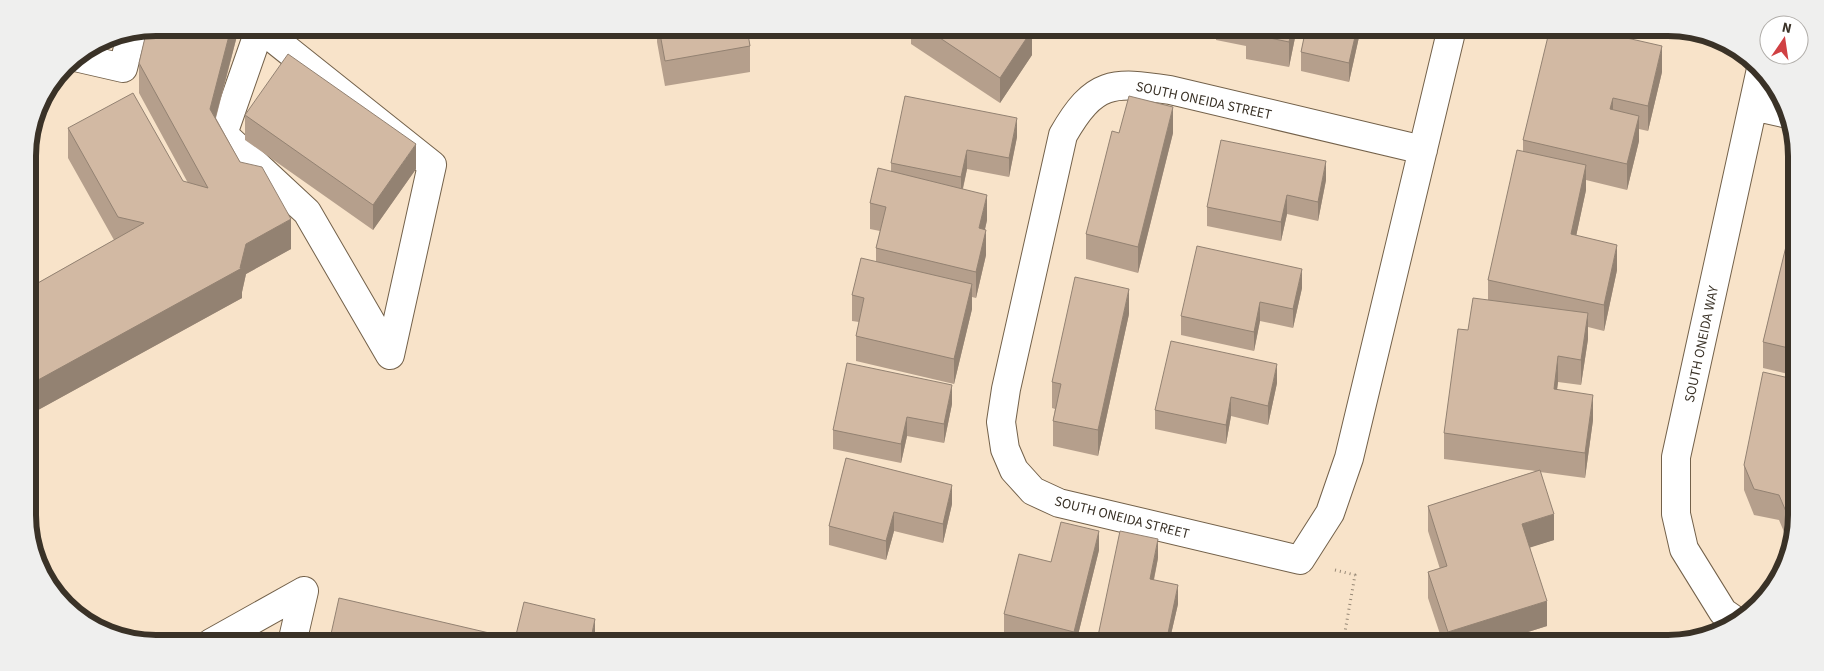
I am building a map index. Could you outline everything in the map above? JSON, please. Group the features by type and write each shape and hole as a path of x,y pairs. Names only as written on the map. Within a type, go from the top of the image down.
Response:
{"street":[{"path":"257,36 223,134 307,212 390,355 432,165 270,36"},
{"path":"1300,560 1330,513 1349,458 1450,36"},
{"path":"85,59 123,68 130,40"},
{"name":"SOUTH ONEIDA WAY","path":"1730,616 1684,549 1676,514 1676,457 1760,79"},
{"name":"SOUTH ONEIDA STREET","path":"1300,560 1059,503 1033,491 1014,470 1004,449 1001,422 1006,389 1063,135 1075,114 1089,98 1106,88 1132,84 1170,90 1422,150"},
{"path":"1753,106 1779,112"},
{"path":"227,635 304,591 294,635"}],"path":[{"path":"1300,560 1355,575 1345,634"}],"building":[{"path":"229,36 210,109 240,162 262,167 291,219 246,244 240,268 242,268 36,381 37,284 144,223 118,217 68,128 133,93 183,181 208,188 139,63 145,37"},
{"path":"660,36 748,36 750,46 665,61"},
{"path":"937,36 1028,36 1000,78"},
{"path":"1260,36 1290,36 1289,42"},
{"path":"1304,36 1355,36 1349,63 1301,52"},
{"path":"1548,36 1618,36 1662,46 1648,106 1613,98 1610,109 1639,116 1627,164 1523,140"},
{"path":"288,54 416,144 373,205 245,115"},
{"path":"905,96 1017,118 1009,158 967,150 961,177 891,163"},
{"path":"1129,96 1173,107 1138,247 1086,234 1112,131 1119,133"},
{"path":"1221,140 1326,161 1318,202 1287,195 1281,222 1207,207"},
{"path":"1517,150 1586,165 1571,234 1617,245 1604,305 1488,280"},
{"path":"878,168 987,195 979,228 986,230 976,272 876,248 886,207 870,203"},
{"path":"1788,238 1788,348 1763,342"},
{"path":"1197,246 1302,269 1293,309 1260,302 1254,332 1181,316"},
{"path":"861,258 972,284 954,359 856,336 864,298 852,295"},
{"path":"1075,277 1129,289 1098,430 1053,421 1061,384 1052,382"},
{"path":"1473,298 1588,313 1581,360 1558,356 1554,389 1593,395 1585,453 1444,433 1458,329 1468,330"},
{"path":"1171,341 1277,364 1268,406 1231,397 1226,425 1155,410"},
{"path":"847,363 952,385 944,424 907,417 901,444 833,430"},
{"path":"1763,372 1788,378 1788,516 1779,495 1754,489 1744,465"},
{"path":"846,458 952,485 943,524 894,512 886,541 829,526"},
{"path":"1540,470 1554,514 1522,524 1547,601 1448,632 1428,572 1447,566 1428,506"},
{"path":"1061,522 1099,531 1074,632 1004,614 1019,554 1051,562"},
{"path":"1120,531 1158,539 1150,579 1178,585 1168,634 1098,634"},
{"path":"339,598 497,635 331,635"},
{"path":"524,602 595,619 592,635 516,635"}]}
